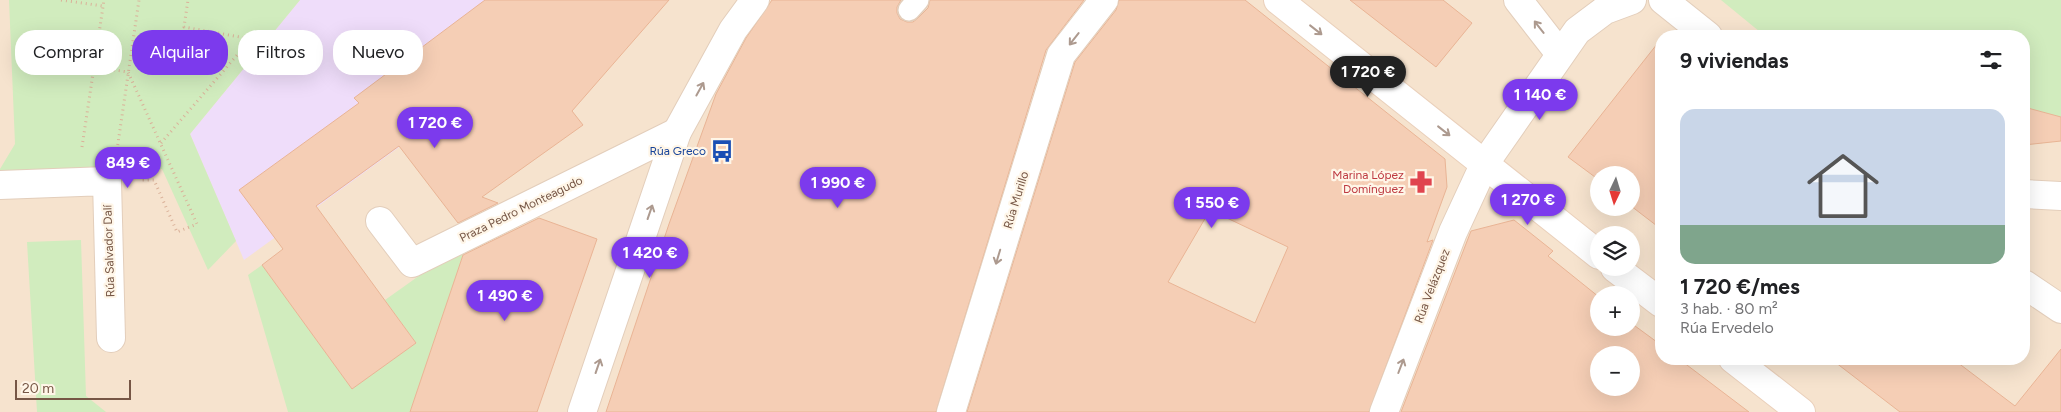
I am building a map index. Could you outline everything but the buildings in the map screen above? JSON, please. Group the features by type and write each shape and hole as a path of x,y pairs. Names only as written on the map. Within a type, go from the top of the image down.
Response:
{"street":[{"path":"582,412 677,132 733,30 755,0"},
{"name":"Rúa Murillo","path":"951,412 1061,55 1104,0"},
{"path":"1278,0 1590,248"},
{"path":"1518,0 1560,54"},
{"name":"Rúa Velázquez","path":"1384,412 1453,232 1485,163 1577,31 1605,10 1632,0"},
{"path":"1663,0 1700,30"},
{"name":"Praza Pedro Monteagudo","path":"380,221 412,264 677,132"},
{"path":"0,185 110,181"},
{"name":"Rúa Salvador Dalí","path":"110,181 111,338"},
{"path":"2030,194 2061,196"},
{"path":"1626,276 1655,298"},
{"path":"2030,288 2059,305"},
{"path":"1741,365 1801,412"}],"path":[{"path":"61,0 103,6"},
{"path":"99,30 104,0"},
{"path":"128,72 197,224 177,232 154,180 110,181 139,0"},
{"path":"161,143 250,39 184,27 188,0"},
{"path":"122,71 128,72"},
{"path":"77,182 93,75"}],"shaded area":[{"path":"0,0 2061,0 2061,412 0,412"},
{"path":"300,0 499,0 531,51 244,260 190,134 238,75 323,75 323,30 275,30"}],"green space":[{"path":"9,0 300,0 275,30 238,30 238,75 190,134 236,241 208,270 162,169 0,175 0,169 15,144"},
{"path":"1721,0 2061,0 2061,141 2030,144 2030,30 1758,30"},
{"path":"81,240 86,396 106,412 37,412 27,242"},
{"path":"468,241 410,412 288,412 248,275 262,265 352,389 416,343 385,300"}],"place":[{"name":"Rúa Greco","path":"722,151"},
{"name":"Marina López Domínguez","path":"1421,182"}]}
